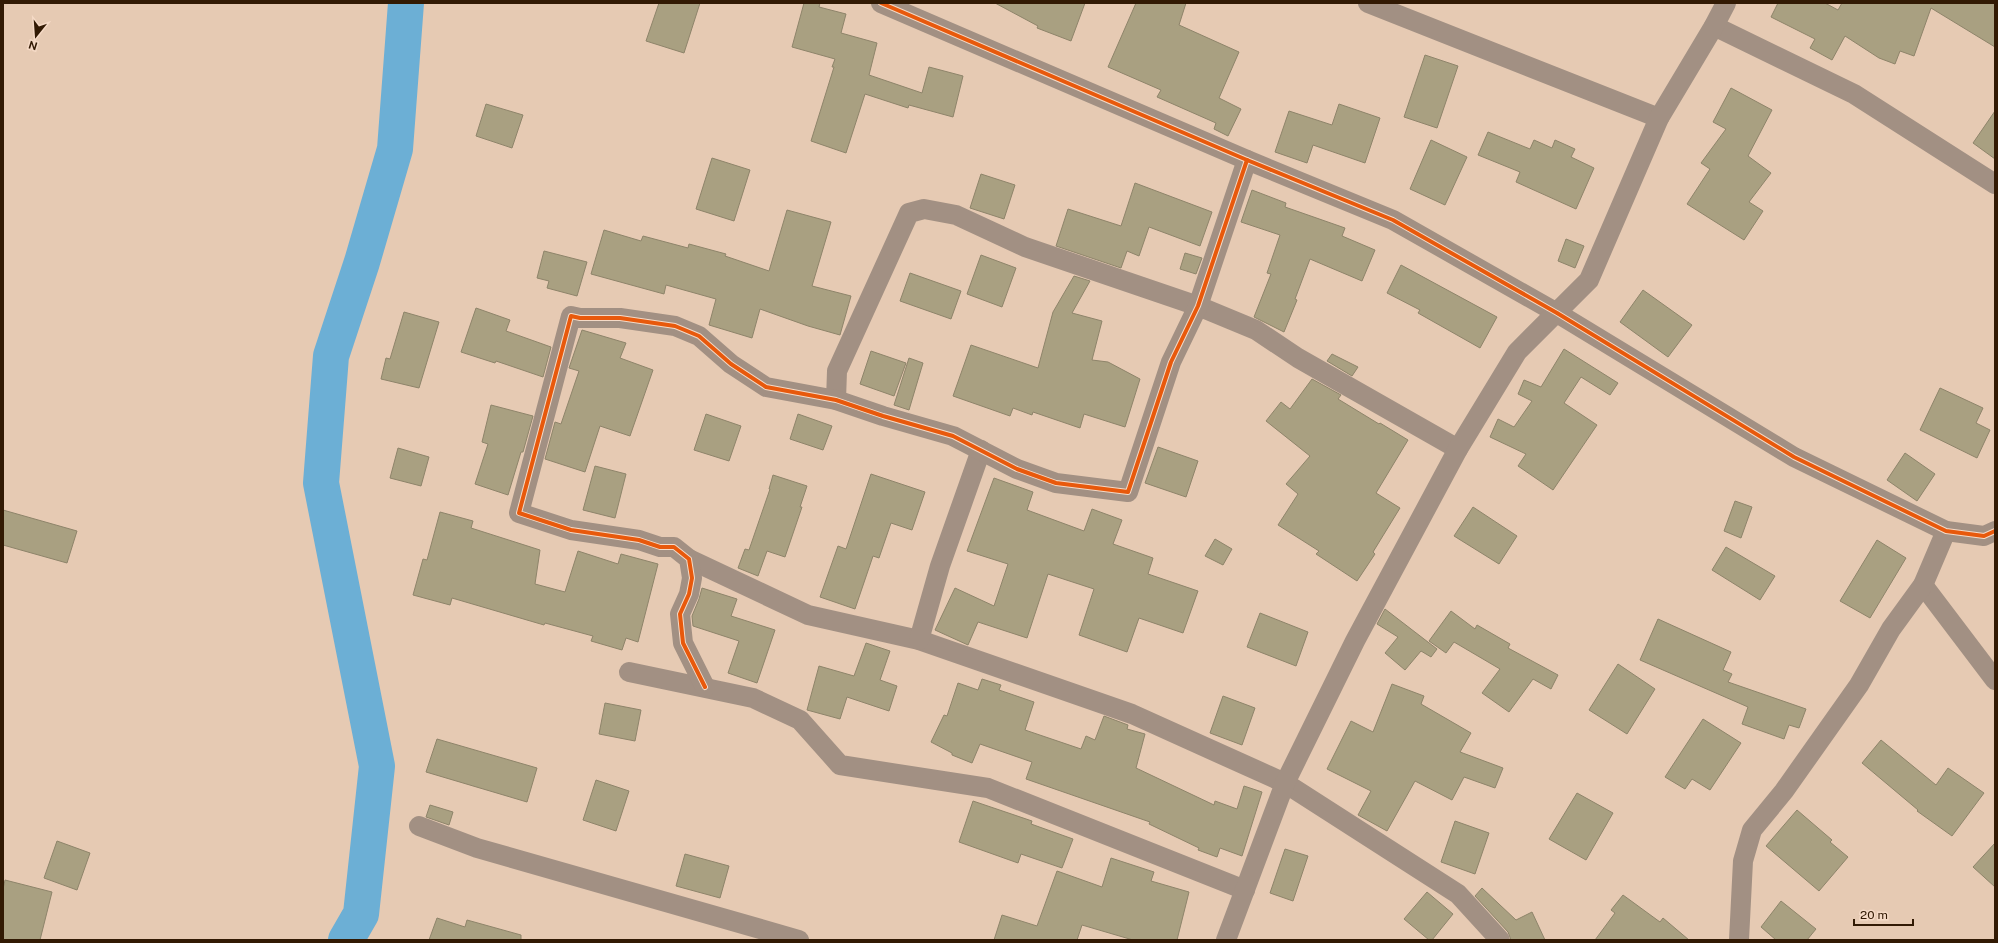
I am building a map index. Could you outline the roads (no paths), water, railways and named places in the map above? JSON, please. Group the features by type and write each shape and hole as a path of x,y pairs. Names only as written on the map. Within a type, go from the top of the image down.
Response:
{"street":[{"path":"881,3 1247,160 1393,220 1557,313 1794,457 1946,531 1984,536 1995,531"},
{"path":"1368,3 1659,118"},
{"path":"1226,940 1285,783 1355,641 1458,450 1517,352 1589,280 1659,118 1714,26 1726,3"},
{"path":"1714,26 1854,94 1995,184"},
{"path":"1247,160 1198,306 1171,362 1128,492 1056,483 1017,469 953,436 882,416 836,400 766,387 731,364 699,336 675,326 620,318 580,318 571,316 519,513 571,530 639,540 660,547 674,547 689,559 808,615 919,640 1132,714 1285,783 1458,894 1500,940"},
{"path":"836,400 836,371 909,213 924,209 956,214 1025,247 1198,306 1256,330 1298,358 1458,450"},
{"path":"919,640 940,566 981,450"},
{"path":"1739,940 1742,861 1752,830 1784,791 1845,704 1891,629 1923,585 1946,531"},
{"path":"689,559 692,578 689,594 680,614 684,643 705,687"},
{"path":"1923,585 1995,680"},
{"path":"629,672 752,698 800,720 840,765 988,788 1245,890"},
{"path":"419,826 477,848 789,939"}],"waterway":[{"path":"346,940 361,914 377,766 321,483 331,356 362,262 395,149 406,3"}]}
